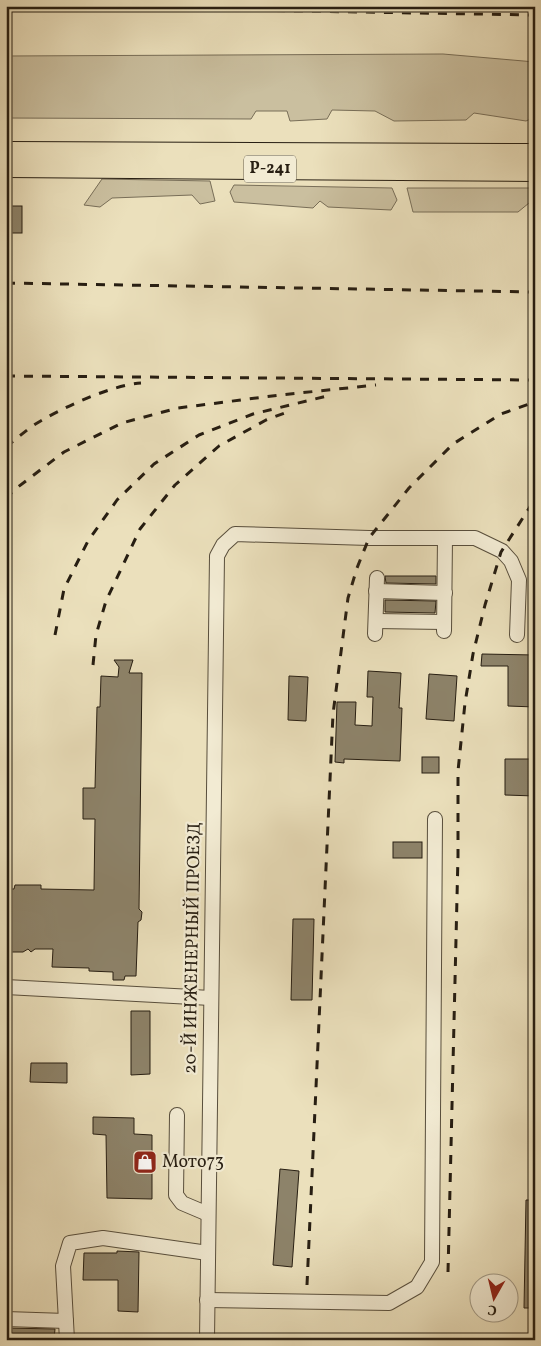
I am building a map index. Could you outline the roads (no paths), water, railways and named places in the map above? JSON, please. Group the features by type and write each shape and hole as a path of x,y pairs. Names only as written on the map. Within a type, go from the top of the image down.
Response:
{"highway":[{"name":"Р-241","path":"6,152 535,154"},
{"name":"Р-241","path":"6,167 535,171"}],"street":[{"name":"20-Й ИНЖЕНЕРНЫЙ ПРОЕЗД","path":"206,1340 218,556 222,545 235,534 445,538"},
{"path":"444,593 377,585 376,628 444,627 445,538 475,538 502,551 511,561 519,580 517,635"},
{"path":"207,1300 389,1303 417,1287 432,1262 435,819"},
{"path":"6,987 211,998"},
{"path":"177,1115 176,1195 182,1203 208,1214"},
{"path":"68,1340 63,1266 70,1243 103,1238 208,1254"},
{"path":"6,1319 66,1321"}],"railway":[{"path":"6,6 535,15"},
{"path":"6,283 535,292"},
{"path":"6,376 535,380"},
{"path":"6,447 34,425 71,405 115,388 141,383"},
{"path":"6,499 14,490 64,452 122,423 178,408 376,385"},
{"path":"55,635 64,589 88,541 117,500 154,464 199,435 253,414 327,396"},
{"path":"307,1285 333,714 348,598 369,538 409,488 453,444 501,414 535,402"},
{"path":"93,665 96,635 106,601 140,529 175,485 219,446 266,420 290,411"},
{"path":"448,1272 458,856 458,771 465,703 473,654 501,552 535,499"}],"place":[{"name":"Мото73","path":"145,1162"}]}
